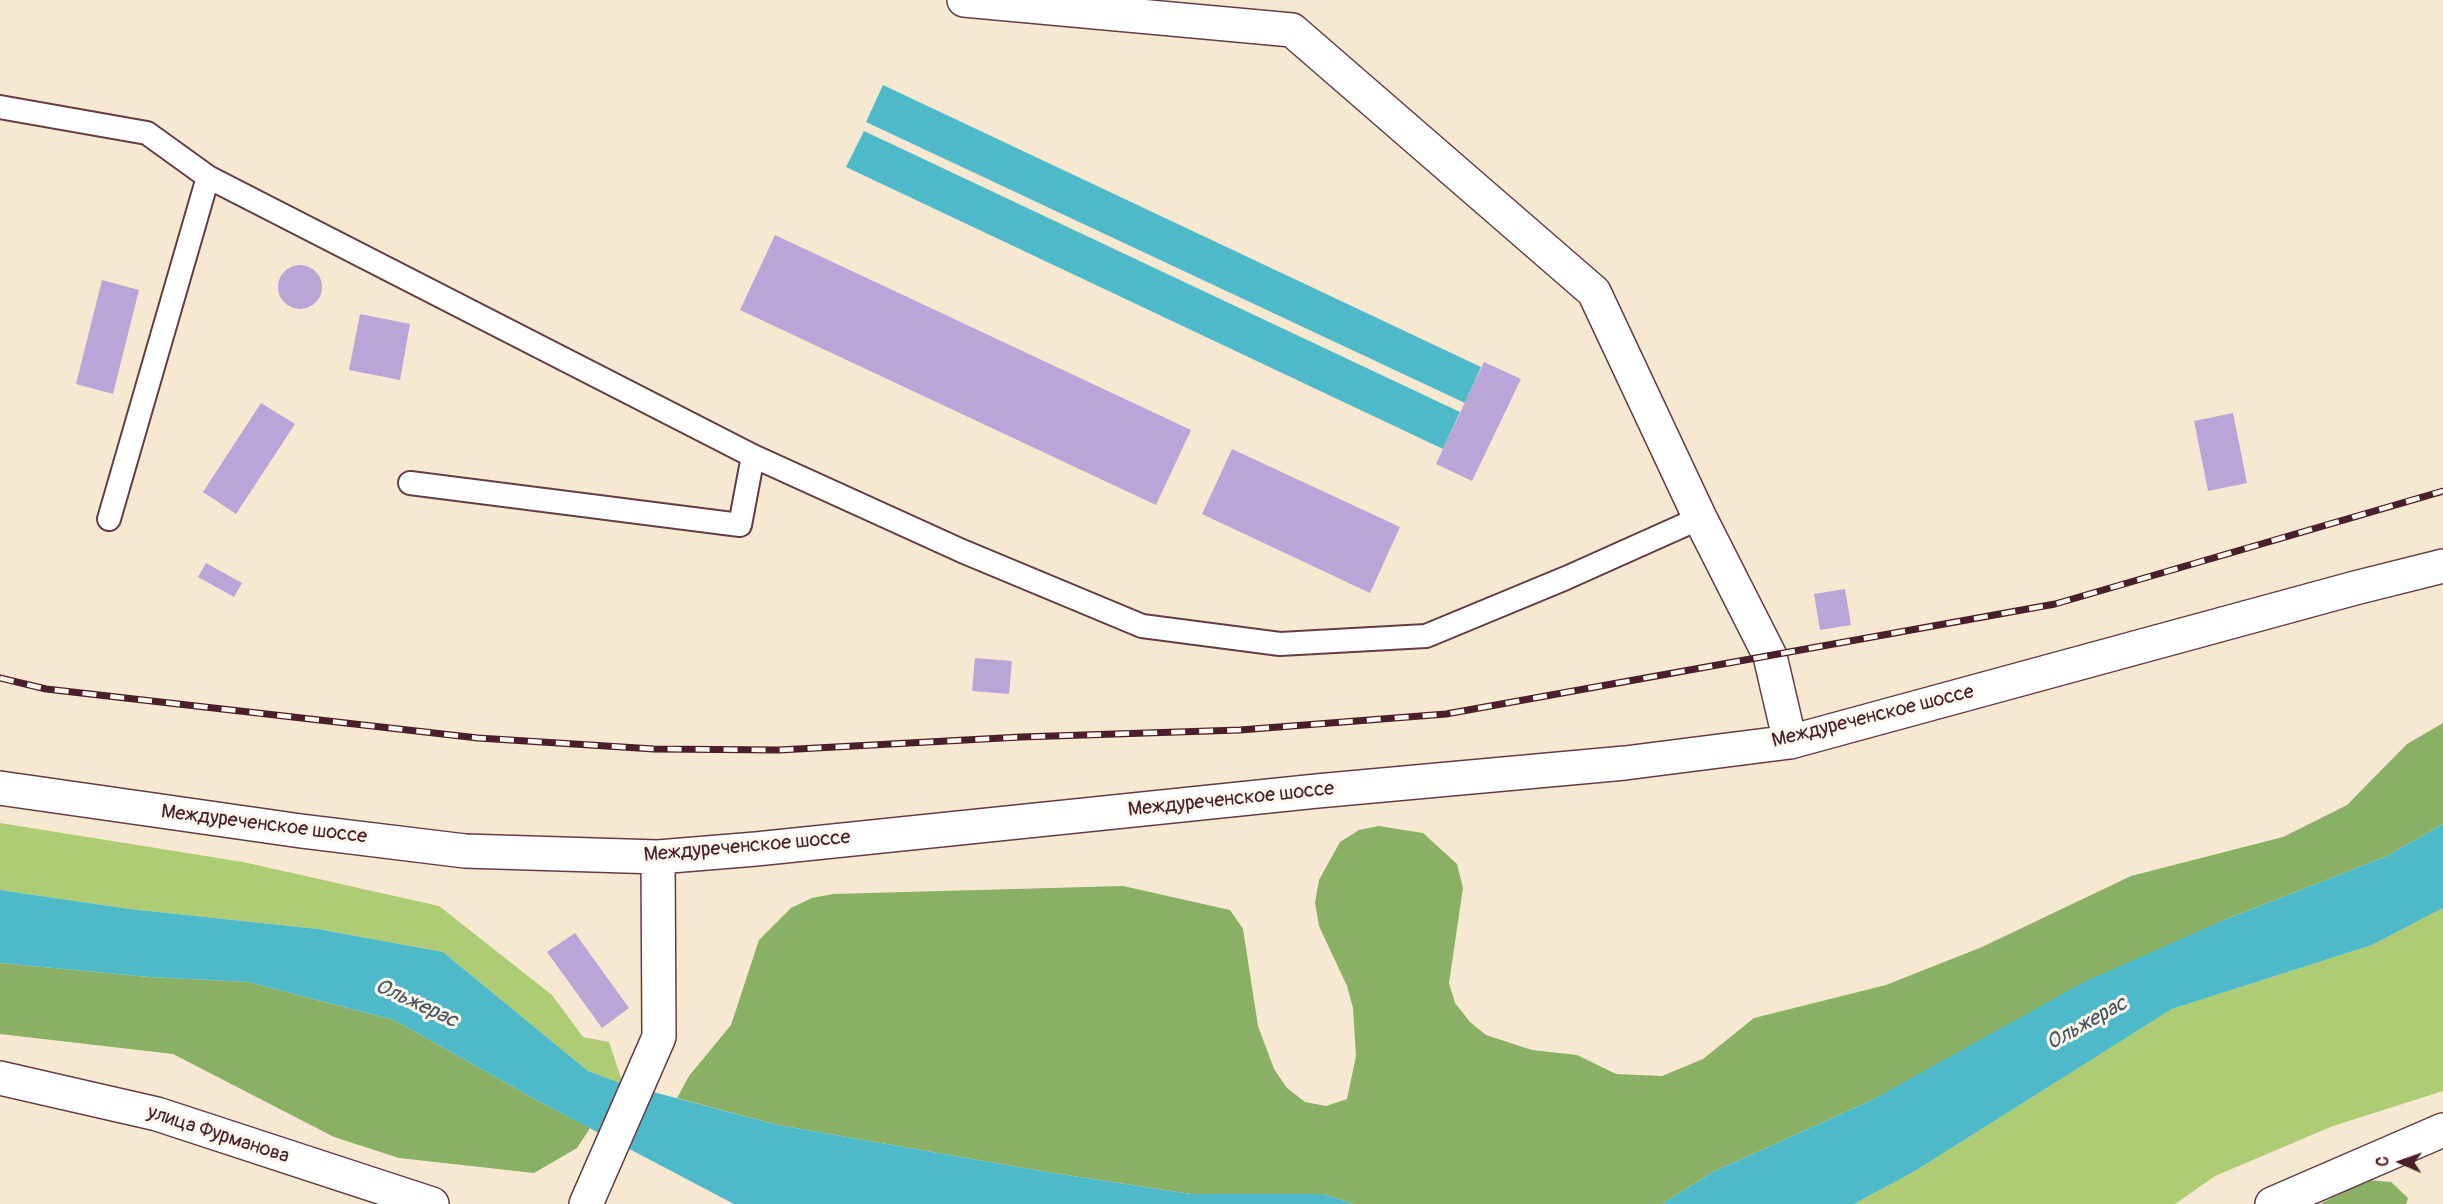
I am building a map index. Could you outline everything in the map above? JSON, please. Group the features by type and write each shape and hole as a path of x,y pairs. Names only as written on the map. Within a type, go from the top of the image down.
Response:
{"street":[{"path":"964,0 1292,30 1594,292 1700,519 1770,656 1790,742"},
{"name":"Междуреченское шоссе","path":"0,788 301,831 465,850 658,857 1317,791 1625,763 1790,742 2443,566"},
{"path":"592,1192 659,1037 658,857"},
{"name":"улица Фурманова","path":"0,1078 157,1114 432,1204"},
{"path":"2272,1204 2443,1130"}],"lane":[{"path":"0,107 147,134 208,177 753,456 962,551 1142,626 1280,644 1426,636 1700,519"},
{"path":"109,519 208,177"},
{"path":"410,483 740,525 753,456"}],"green space":[{"path":"2443,723 2443,824 2387,856 2224,920 1872,1100 1713,1172 1662,1204 1354,1204 1323,1194 1191,1194 1047,1172 778,1125 677,1098 689,1076 731,1025 759,940 791,908 812,898 833,894 1123,886 1230,910 1243,929 1258,1026 1274,1069 1287,1088 1305,1102 1326,1106 1347,1099 1356,1056 1353,1008 1347,986 1319,926 1315,903 1319,880 1340,842 1359,830 1379,826 1423,833 1457,864 1463,888 1449,983 1455,1003 1470,1022 1486,1035 1532,1050 1577,1055 1616,1074 1662,1076 1703,1059 1754,1018 1886,985 1982,947 2131,876 2283,837 2347,805 2407,744"},
{"path":"0,823 243,862 439,906 552,995 583,1037 609,1042 623,1084 588,1071 443,952 318,929 130,909 0,890"},
{"path":"2443,908 2443,1091 2333,1126 2215,1176 2175,1204 1854,1204 1915,1171 2172,1009 2372,945"},
{"path":"0,963 149,977 248,982 394,1020 590,1128 577,1148 534,1173 399,1158 334,1137 173,1054 0,1034"},
{"path":"2368,1180 2391,1182 2408,1198 2406,1204 2320,1204"}],"water":[{"path":"883,85 1481,367 1465,403 866,122"},
{"path":"864,131 1460,412 1443,449 846,167"},
{"name":"Ольжерас","path":"2443,824 2443,908 2372,945 2172,1009 1915,1171 1854,1204 1662,1204 1713,1172 1872,1100 2084,982 2224,920 2387,856"},
{"name":"Ольжерас","path":"0,890 130,909 318,929 443,952 588,1071 623,1084 778,1125 1047,1172 1191,1194 1323,1194 1354,1204 734,1204 540,1102 394,1020 248,982 149,977 0,963"}],"building":[{"path":"775,235 1191,430 1156,505 740,310"},
{"path":"300,265 309,266 316,271 321,278 321,296 316,303 309,308 300,309 291,308 284,303 279,296 278,287 279,278 284,271 291,266"},
{"path":"102,280 139,290 113,394 76,384"},
{"path":"360,314 410,324 400,380 349,370"},
{"path":"1484,362 1521,379 1472,481 1436,464"},
{"path":"261,403 295,424 236,514 203,492"},
{"path":"2233,413 2247,483 2208,491 2194,421"},
{"path":"1232,449 1400,527 1370,593 1202,514"},
{"path":"206,563 242,583 234,597 198,577"},
{"path":"1845,589 1851,625 1820,630 1814,594"},
{"path":"975,658 1012,661 1009,694 972,691"},
{"path":"575,933 629,1008 602,1028 547,952"}],"railway":[{"path":"0,678 46,689 478,738 654,749 779,750 1021,737 1240,730 1446,714 2055,604 2443,491"}]}
